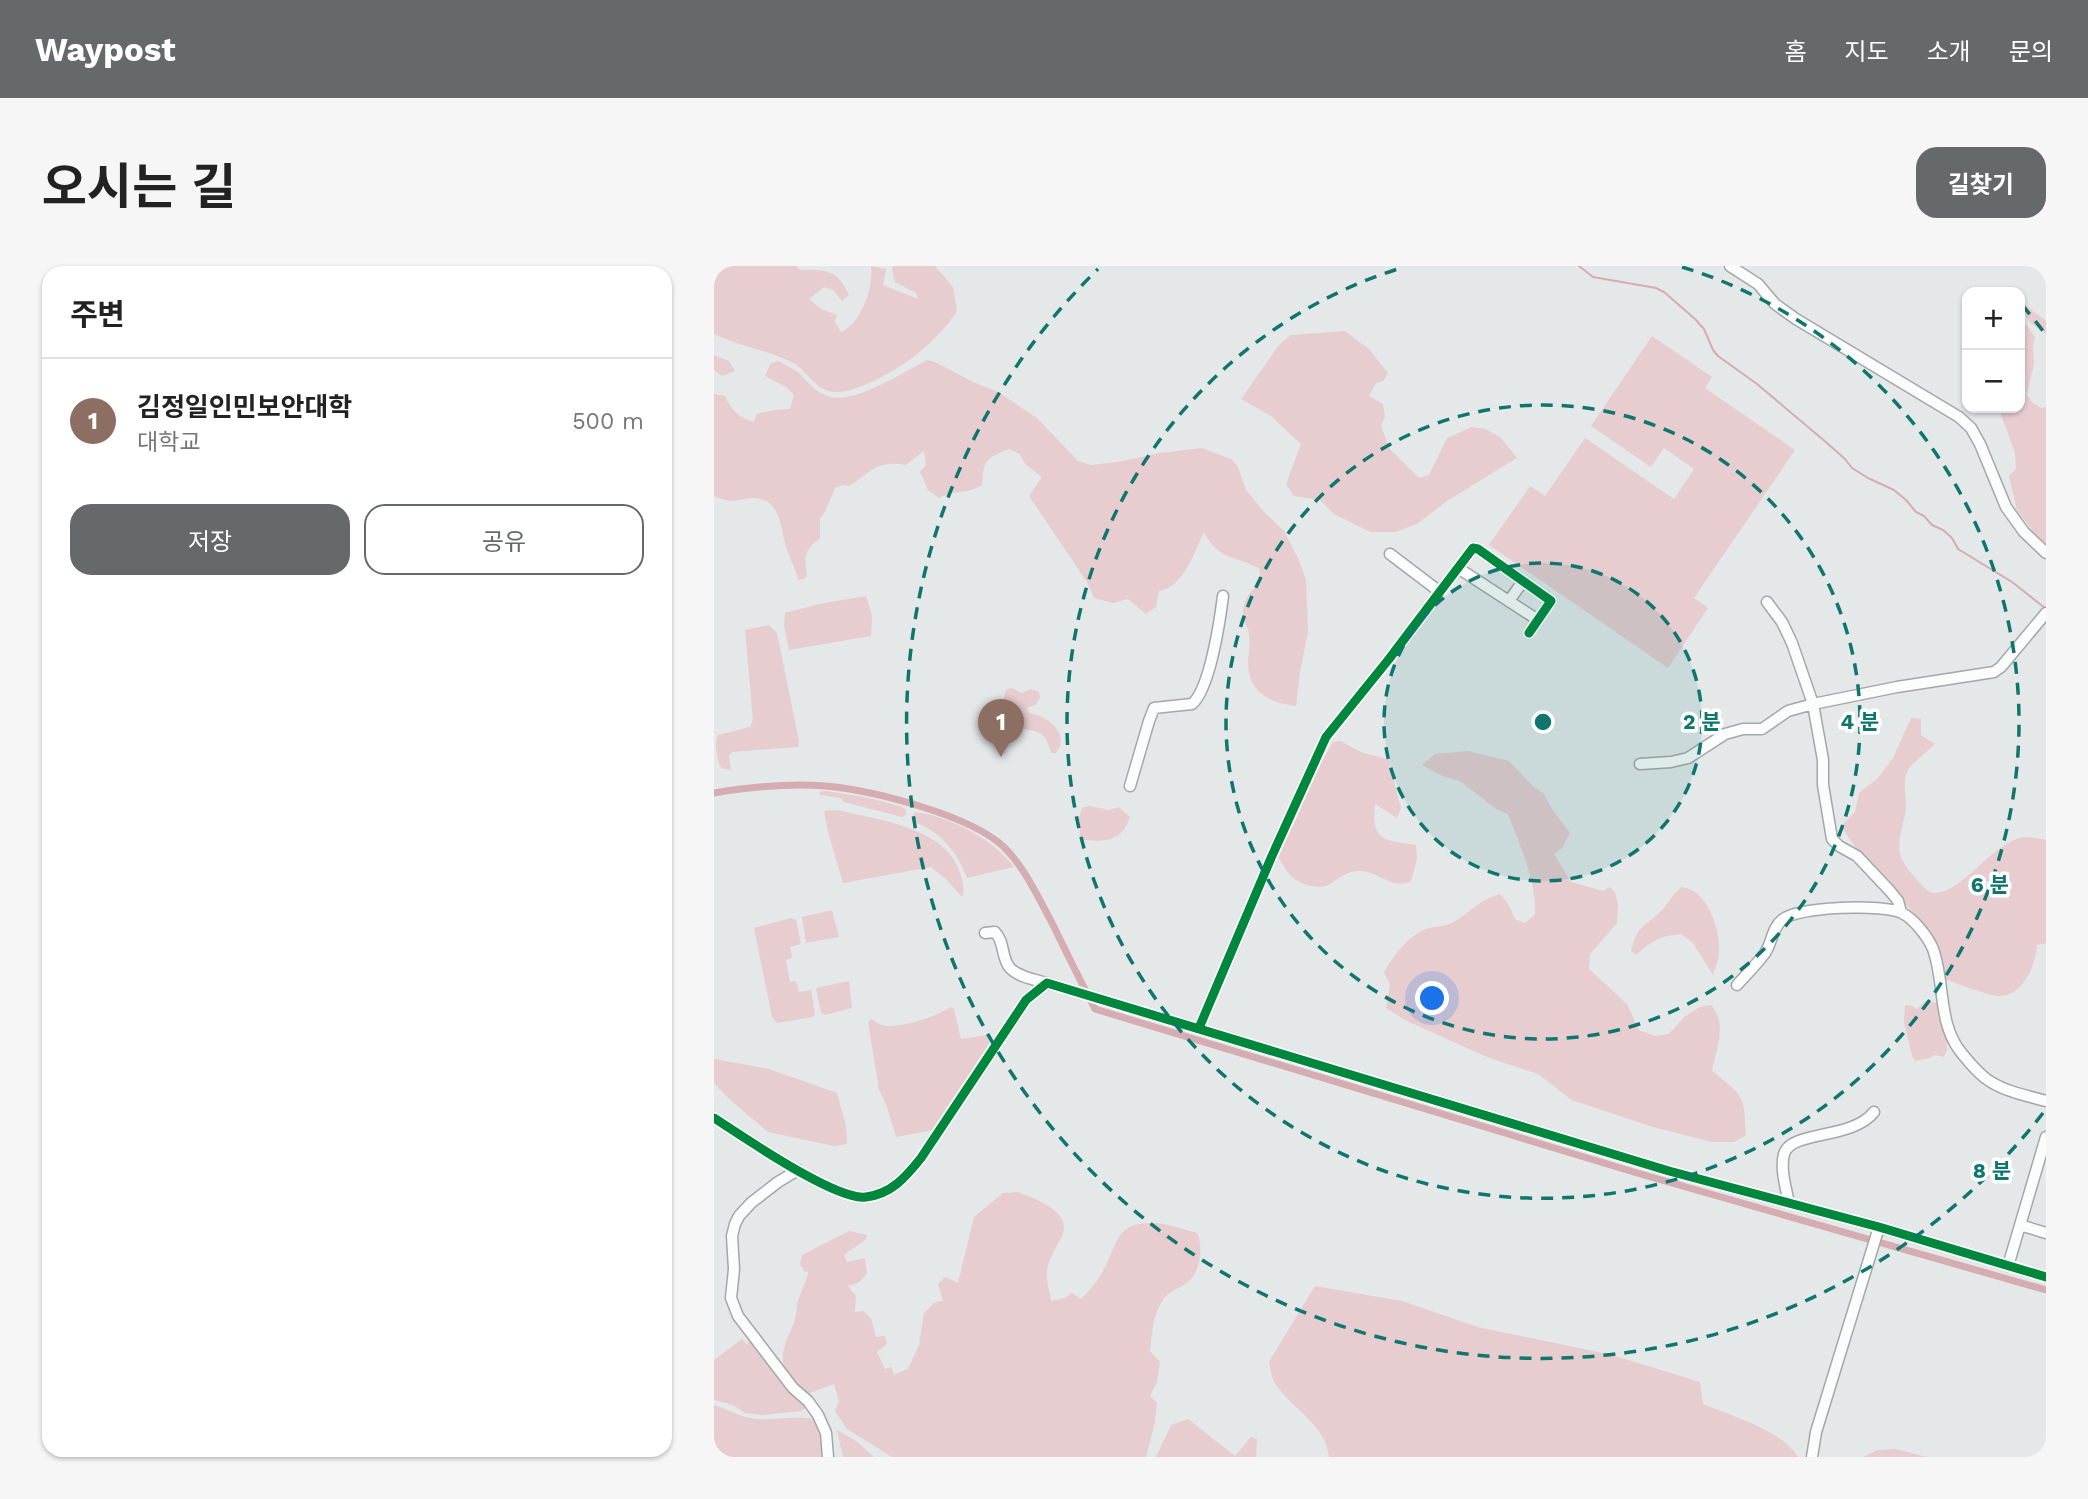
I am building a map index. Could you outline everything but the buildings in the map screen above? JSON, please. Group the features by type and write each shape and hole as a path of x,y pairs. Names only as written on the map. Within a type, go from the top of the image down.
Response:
{"street":[{"path":"1730,266 1758,285 1775,304 1796,319 1959,417 1971,428 2006,508 2024,532 2046,553"},
{"path":"1199,1028 1326,737 1473,548 1551,601 1529,633"},
{"path":"1390,554 1440,592"},
{"path":"1458,568 1538,620"},
{"path":"1509,601 1523,581"},
{"path":"1130,786 1152,712 1158,707 1192,704 1201,694 1220,622 1223,596"},
{"path":"1767,602 1782,622 1792,643 1813,704 1832,839 1857,856 1898,901 1901,912"},
{"path":"1640,764 1688,758 1725,734 1743,729 1762,729 1788,711 1813,704 1897,687 1994,672 2046,613"},
{"path":"1737,985 1766,952 1779,922 1787,916 1800,912 1875,907 1901,912 1932,946 1951,1038 1960,1051 1989,1081 2046,1101"},
{"path":"985,933 995,932 1000,937 1010,968 1018,974 1669,1171 2046,1277"},
{"path":"714,1118 798,1171 845,1194 862,1198 884,1193 904,1180 984,1066 1026,1000 1047,983"},
{"path":"1789,1203 1783,1158 1787,1147 1798,1140 1853,1128 1874,1112"},
{"path":"2008,1266 2046,1137"},
{"path":"798,1171 778,1182 739,1216 732,1236 734,1269 731,1298 738,1316 793,1388 808,1401 818,1415 826,1433 828,1457"},
{"path":"2020,1225 2046,1233"},
{"path":"1812,1457 1816,1432 1878,1229"}],"shaded area":[{"path":"714,266 796,266 800,270 830,273 840,280 849,295 842,301 833,290 824,287 809,299 821,309 837,315 835,322 841,332 855,321 865,304 871,266 886,269 883,285 918,299 916,293 895,282 893,266 935,266 953,287 957,311 933,340 899,367 862,386 838,392 829,391 785,359 714,334"},
{"path":"2025,305 2046,321 2046,334 2025,316"},
{"path":"2025,323 2035,337 2034,364 2027,395 2033,403 2041,408 2046,407 2046,548 2017,510 2009,476 2016,469 2015,453 2000,413 2025,413"},
{"path":"1345,331 1369,349 1388,373 1383,381 1376,383 1369,396 1383,404 1385,416 1381,426 1390,449 1419,478 1429,475 1447,438 1472,427 1486,429 1501,438 1517,458 1447,501 1417,524 1395,532 1370,532 1334,514 1320,500 1294,496 1286,484 1301,444 1271,416 1241,399 1279,345 1291,335"},
{"path":"1652,336 1712,377 1705,388 1795,450 1694,598 1708,608 1668,668 1489,545 1530,486 1545,496 1585,438 1674,499 1694,469 1664,448 1651,467 1591,426"},
{"path":"714,355 729,361 735,371 722,376 714,370"},
{"path":"927,360 998,392 1037,418 1078,461 1091,465 1202,448 1231,459 1238,467 1246,490 1284,531 1306,580 1308,632 1296,706 1269,699 1256,689 1249,673 1250,638 1243,607 1250,593 1261,581 1259,568 1221,553 1204,532 1181,576 1175,583 1159,591 1156,607 1146,614 1128,599 1113,603 1094,598 1087,582 1029,496 1042,477 1025,464 1020,454 1009,449 987,461 982,485 939,498 928,490 920,472 926,465 924,451 906,465 881,465 849,486 835,488 820,518 820,539 806,554 807,576 798,580 779,518 769,503 750,498 730,501 714,496 714,394 725,396 736,413 754,422 757,414 790,409 794,395 786,387 765,376 771,363 779,361 798,372 818,391 838,398 864,392"},
{"path":"866,596 872,616 871,636 789,650 784,625 785,613"},
{"path":"769,625 777,633 798,747 732,752 729,755 731,770 721,768 716,752 718,735 750,727 753,721 745,630"},
{"path":"1012,688 1022,693 1030,689 1039,692 1040,698 1035,705 1027,708 1029,713 1050,722 1059,733 1060,746 1056,753 1051,753 1041,734 1010,727 1003,703 1007,689"},
{"path":"1911,718 1921,719 1921,735 1935,744 1913,764 1906,775 1906,810 1899,844 1901,857 1907,868 1925,888 1934,893 1945,891 2013,841 2025,837 2046,840 2046,943 2037,945 2027,977 2009,994 1989,994 1942,978 1934,946 1915,915 1894,890 1870,869 1841,826 1855,812 1859,793 1878,778 1893,758"},
{"path":"1340,741 1363,753 1388,759 1401,808 1397,818 1375,804 1375,825 1387,840 1416,845 1417,859 1411,881 1398,884 1366,872 1355,871 1325,886 1314,887 1293,878 1277,856 1317,770 1333,742"},
{"path":"1468,751 1509,761 1544,794 1570,833 1562,848 1554,854 1571,882 1603,891 1610,887 1615,892 1618,904 1617,923 1590,954 1589,969 1627,1004 1639,1030 1655,1036 1669,1034 1684,1017 1700,1007 1711,1005 1716,1012 1720,1028 1712,1071 1740,1097 1746,1135 1734,1142 1712,1142 1653,1127 1572,1100 1538,1074 1487,1057 1407,1021 1386,1008 1390,984 1384,973 1413,936 1429,928 1452,923 1481,903 1500,894 1515,919 1525,923 1535,915 1530,876 1508,814 1496,809 1460,781 1442,776 1422,765 1435,754"},
{"path":"827,791 902,807 906,810 906,815 902,817 844,802 840,798 820,795 819,792"},
{"path":"1089,806 1109,810 1119,807 1130,817 1122,832 1111,839 1080,840 1079,818 1082,808"},
{"path":"838,810 910,829 943,847 954,860 961,876 964,889 962,897 931,867 843,883 824,811"},
{"path":"914,812 941,818 969,830 1005,856 1014,867 967,878 946,843 931,830 912,821"},
{"path":"1682,887 1691,890 1706,903 1715,923 1719,954 1713,975 1693,943 1681,934 1656,940 1636,955 1631,951 1640,929 1664,908"},
{"path":"832,910 839,937 806,943 802,917"},
{"path":"791,918 796,920 801,944 790,947 792,958 786,960 790,982 796,981 799,992 811,990 815,1014 812,1017 777,1023 772,1017 754,928"},
{"path":"849,981 852,1008 825,1015 821,1013 816,988"},
{"path":"1926,1001 1937,1003 1945,1014 1947,1050 1944,1057 1935,1055 1915,1061 1904,1022 1905,1005 1917,1009"},
{"path":"950,1007 954,1009 961,1039 987,1035 990,1044 986,1055 933,1130 896,1137 879,1090 868,1022 872,1019 884,1026 902,1025 928,1018"},
{"path":"714,1059 769,1069 837,1093 846,1126 847,1144 834,1146 768,1132 714,1083"},
{"path":"1018,1192 1051,1208 1063,1221 1061,1238 1047,1268 1051,1301 1065,1298 1072,1293 1081,1299 1102,1273 1119,1237 1129,1227 1155,1223 1197,1233 1200,1256 1194,1274 1188,1282 1164,1298 1157,1310 1150,1351 1160,1362 1157,1382 1150,1396 1157,1403 1146,1457 892,1457 847,1429 835,1411 839,1401 834,1384 807,1394 795,1386 786,1374 783,1353 808,1272 804,1271 800,1264 802,1255 849,1231 867,1235 865,1240 844,1255 847,1262 865,1258 867,1274 858,1283 848,1286 856,1296 855,1312 863,1311 871,1318 876,1337 885,1336 887,1344 877,1352 885,1369 891,1367 894,1375 908,1369 919,1345 924,1313 934,1303 943,1301 938,1284 945,1277 958,1283 974,1217 1003,1193"},
{"path":"1315,1286 1402,1301 1478,1327 1612,1355 1700,1382 1703,1404 1769,1432 1781,1439 1798,1457 1329,1457 1326,1445 1315,1426 1282,1393 1274,1381 1269,1362"},
{"path":"742,1339 746,1344 751,1341 804,1402 806,1408 801,1411 762,1415 745,1413 733,1405 714,1400 714,1360"},
{"path":"714,1405 753,1419 812,1419 819,1431 825,1457 714,1457"},
{"path":"1188,1419 1235,1456 1251,1437 1257,1439 1256,1457 1156,1457 1171,1425"},
{"path":"837,1430 856,1441 874,1457 843,1457"},
{"path":"1896,1449 1927,1457 1863,1457 1878,1450"}],"waterway":[{"path":"1579,266 1593,277 1656,288 1664,292 1704,329 1718,356 1757,384 1827,443 1852,468 1894,490 1916,512 1952,538 1958,549 2012,582 2045,608"},
{"path":"714,793 784,785 845,788 919,806 988,835 1012,855 1025,873 1095,1009 1637,1173 2046,1290"}],"cycle path":[{"path":"1199,1028 1326,737 1473,548 1551,601 1529,633"},
{"path":"714,1118 789,1166 834,1189 866,1197 883,1192 903,1178 921,1158 1026,1000 1047,983 1669,1171 1879,1227 2046,1277"}],"place":[{"name":"김정일인민보안대학","path":"1001,757"}]}
